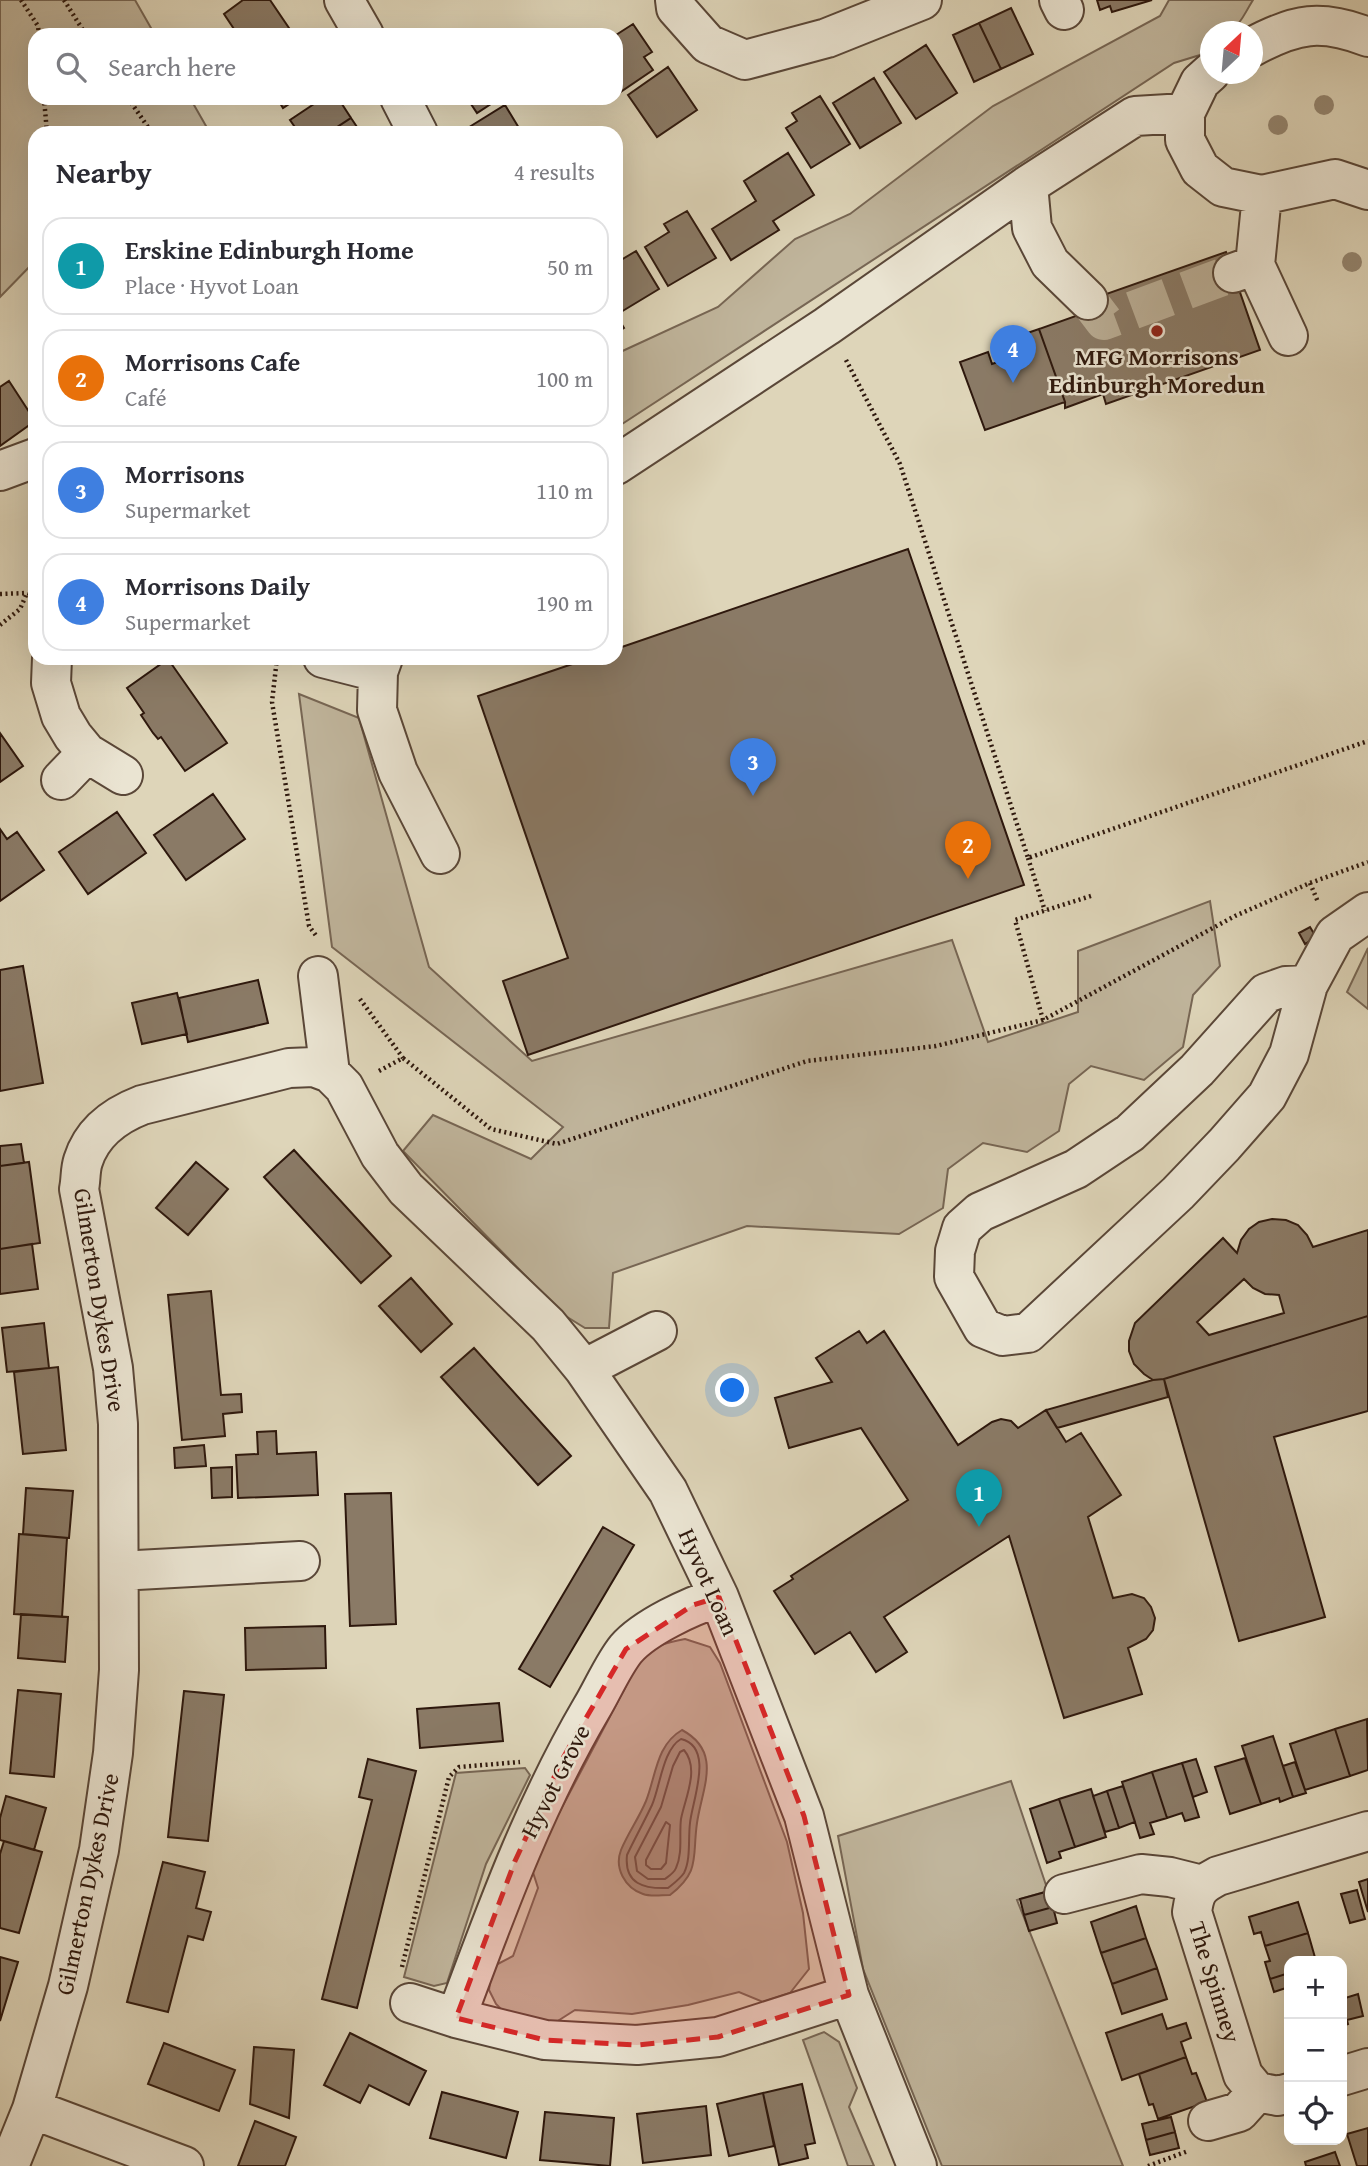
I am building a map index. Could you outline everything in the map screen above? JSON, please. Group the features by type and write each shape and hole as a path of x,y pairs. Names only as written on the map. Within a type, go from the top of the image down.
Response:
{"street":[{"path":"344,0 360,28"},
{"path":"675,0 676,8 708,44 746,60 827,38 922,0"},
{"path":"1263,41 1315,24 1346,29 1368,37"},
{"path":"1200,82 1185,113 1185,140 1200,169 1223,187 1262,195 1335,179 1368,190"},
{"path":"404,105 414,126"},
{"path":"623,460 827,326 1028,186 1135,116 1185,113"},
{"path":"1028,186 1032,228 1050,263 1088,300"},
{"path":"1262,195 1244,269 1288,336"},
{"path":"52,665 51,683 61,716 73,736 74,766 123,775"},
{"path":"381,665 377,710 398,772 440,854"},
{"path":"1308,985 1286,986 1266,993 1197,1070 1130,1133 1076,1169 980,1212 962,1228 955,1251 954,1278 983,1328 1003,1336 1028,1333 1178,1193 1224,1145 1267,1096 1289,1054 1308,985 1335,935 1368,912"},
{"path":"321,962 337,1080"},
{"name":"Gilmerton Dykes Drive","path":"9,2166 32,2109 68,1986 99,1850 113,1753 119,1670 118,1424 113,1368 79,1189 83,1161 99,1133 119,1114 142,1105 289,1068 314,1067 337,1080"},
{"name":"Hyvot Loan","path":"337,1080 380,1154 406,1189 548,1325 584,1369 668,1491 719,1597 804,1816 849,1995 917,2166"},
{"path":"584,1369 657,1331"},
{"path":"119,1571 300,1562"},
{"name":"Hyvot Grove","path":"456,2018 515,1861 563,1758 626,1649 652,1629 693,1605 719,1597"},
{"name":"The Spinney","path":"1273,2092 1243,2075 1192,1912 1194,1897 1202,1885 1218,1876 1368,1831"},
{"path":"1064,1894 1141,1874 1170,1877 1202,1885"},
{"path":"410,2003 456,2018 545,2040 637,2045 718,2037 849,1995"},
{"path":"1347,2074 1368,2068"},
{"path":"1208,2121 1238,2112 1273,2092"},
{"path":"32,2109 188,2158"}],"path":[{"path":"21,0 38,28"},
{"path":"64,0 82,28"},
{"path":"45,105 46,126"},
{"path":"133,105 147,126"},
{"path":"827,326 900,464 1045,911"},
{"path":"0,594 27,593 20,609 0,625"},
{"path":"276,665 272,702 309,926 321,962"},
{"path":"1028,858 1368,741"},
{"path":"356,992 402,1058 491,1129 558,1144 807,1061 936,1046 1043,1020 1235,916 1310,883 1368,862"},
{"path":"1043,1020 1016,920 1094,895"},
{"path":"337,1080 402,1058"},
{"path":"410,2003 400,1976 449,1777 459,1767 563,1758"}],"highlighted area":[{"path":"719,1597 804,1816 849,1995 718,2037 637,2045 545,2040 456,2018 515,1861 563,1758 626,1649 693,1605"}],"shaded area":[{"path":"0,0 135,0 151,28 28,28 28,105 194,105 206,126 28,126 28,268 0,297"},
{"path":"1169,0 1253,0 1241,21 1200,21 1200,55 1174,63 623,423 623,351 718,307 795,239 850,214 993,106 1160,16"},
{"path":"299,694 359,718 429,967 532,1061 952,940 988,1042 1078,1012 1078,951 1210,901 1220,966 1193,995 1183,1047 1144,1080 1091,1066 1069,1084 1059,1131 1027,1152 983,1143 948,1169 943,1208 899,1234 747,1226 613,1273 609,1328 585,1328 564,1315 403,1151 433,1115 531,1159 563,1127 332,947"},
{"path":"1368,948 1368,1009 1347,992"},
{"path":"685,1639 710,1647 720,1663 787,1842 803,1913 809,1969 790,1993 763,2002 739,1992 688,2005 632,2014 575,2010 553,2024 509,2017 496,2004 489,1990 492,1967 513,1956 538,1888 531,1866 635,1666 653,1649"},
{"path":"525,1768 530,1775 486,1864 447,1983 434,1986 404,1977 456,1773"},
{"path":"1011,1781 1048,1891 1017,1900 1123,2166 942,2166 863,1969 838,1836"},
{"path":"824,2032 839,2042 857,2088 849,2107 874,2166 848,2166 803,2040"}],"water":[{"path":"682,1730 695,1739 702,1749 707,1772 697,1823 693,1863 687,1878 670,1895 646,1895 626,1882 620,1870 619,1857 646,1801 662,1752 673,1736"}],"building":[{"path":"243,0 270,0 289,28 233,28 224,14"},
{"path":"1097,0 1152,0 1112,12 1110,6 1100,10"},
{"path":"1011,8 1033,54 1001,69 979,23"},
{"path":"979,23 1001,69 974,82 953,35"},
{"path":"633,24 652,52 644,57 653,70 623,90 623,30"},
{"path":"926,45 957,93 916,119 884,72"},
{"path":"668,67 697,110 657,137 628,95"},
{"path":"874,78 901,123 860,148 833,103"},
{"path":"820,96 850,144 811,168 786,128 797,121 792,113"},
{"path":"312,105 343,105 351,118 339,126 294,126 290,120"},
{"path":"472,105 489,105 477,113"},
{"path":"505,105 518,126 471,126"},
{"path":"351,118 356,126 339,126"},
{"path":"788,153 814,195 773,221 779,230 731,260 712,229 756,201 744,181"},
{"path":"687,211 716,258 668,286 645,247 669,232 664,224"},
{"path":"636,251 659,289 623,311 623,259"},
{"path":"1226,252 1260,350 1106,404 1103,394 1065,408 1039,329 1076,316 1072,306"},
{"path":"1039,329 1065,402 985,430 960,362 988,352 992,364 1007,359 1001,342"},
{"path":"9,381 28,410 28,426 0,446 0,387"},
{"path":"908,549 1024,885 528,1055 503,981 568,958 478,696 569,665 623,665 623,647"},
{"path":"160,665 172,665 227,743 185,771 161,737 158,739 153,733 141,715 144,713 127,688"},
{"path":"0,733 23,766 0,782"},
{"path":"213,794 245,839 186,880 154,835"},
{"path":"117,812 146,853 88,894 59,852"},
{"path":"0,829 7,839 17,832 44,870 0,901"},
{"path":"1310,927 1316,937 1305,944 1299,933"},
{"path":"23,966 43,1083 0,1091 0,970"},
{"path":"258,980 268,1023 188,1042 179,998"},
{"path":"177,993 187,1034 142,1044 132,1003"},
{"path":"21,1144 24,1163 0,1166 0,1146"},
{"path":"294,1150 391,1256 361,1283 264,1177"},
{"path":"29,1162 40,1243 0,1249 0,1166"},
{"path":"196,1162 228,1189 188,1235 156,1208"},
{"path":"1286,1220 1298,1225 1313,1247 1368,1230 1368,1316 1164,1379 1153,1380 1144,1374 1134,1364 1129,1351 1135,1323 1223,1238 1237,1253 1241,1240 1249,1229 1259,1222","holes":["1244,1279 1265,1294 1279,1295 1284,1313 1209,1335 1197,1322"]},
{"path":"32,1244 38,1289 0,1294 0,1249"},
{"path":"411,1278 452,1324 421,1352 379,1306"},
{"path":"211,1291 221,1395 241,1394 242,1412 223,1414 225,1436 182,1440 168,1295"},
{"path":"1368,1316 1368,1411 1274,1437 1325,1617 1239,1641 1164,1379"},
{"path":"44,1323 49,1368 7,1372 2,1328"},
{"path":"859,1331 867,1343 884,1331 958,1445 992,1422 1001,1419 1011,1421 1018,1428 1046,1410 1066,1442 1081,1433 1121,1495 1088,1517 1113,1598 1132,1594 1144,1598 1155,1618 1153,1630 1146,1639 1128,1648 1142,1694 1064,1718 1009,1536 884,1617 907,1652 876,1672 850,1632 815,1654 774,1591 793,1579 791,1576 908,1500 861,1428 789,1448 775,1398 832,1382 816,1358"},
{"path":"474,1348 571,1456 538,1485 441,1377"},
{"path":"58,1367 66,1450 23,1454 14,1372"},
{"path":"1164,1379 1168,1397 1057,1428 1046,1410 1153,1380"},
{"path":"276,1431 277,1454 316,1452 318,1495 238,1498 236,1455 258,1454 257,1432"},
{"path":"204,1445 206,1466 175,1468 174,1448"},
{"path":"232,1467 232,1497 212,1498 211,1468"},
{"path":"26,1488 73,1491 69,1538 23,1534"},
{"path":"391,1493 396,1624 350,1626 345,1494"},
{"path":"603,1527 634,1545 550,1687 519,1669"},
{"path":"19,1534 67,1538 62,1617 14,1614"},
{"path":"21,1614 68,1617 65,1662 18,1658"},
{"path":"325,1626 326,1668 246,1670 245,1628"},
{"path":"18,1690 61,1694 54,1777 10,1773"},
{"path":"184,1691 224,1695 208,1841 168,1837"},
{"path":"499,1703 503,1741 420,1748 417,1709"},
{"path":"1367,1719 1368,1770 1350,1776 1335,1729"},
{"path":"1335,1729 1350,1776 1305,1790 1290,1744"},
{"path":"1273,1736 1293,1797 1280,1802 1279,1798 1261,1804 1242,1746"},
{"path":"1245,1758 1261,1804 1230,1814 1215,1767"},
{"path":"368,1759 416,1771 357,2008 322,1999 372,1800 359,1797"},
{"path":"1196,1759 1207,1792 1193,1797 1182,1763"},
{"path":"1295,1762 1306,1793 1293,1797 1283,1766"},
{"path":"1182,1763 1199,1817 1185,1821 1182,1813 1167,1818 1152,1772"},
{"path":"1152,1772 1167,1818 1150,1823 1154,1834 1140,1838 1122,1782"},
{"path":"1123,1786 1135,1822 1119,1828 1107,1791"},
{"path":"1091,1789 1106,1837 1075,1847 1059,1799"},
{"path":"1107,1791 1119,1828 1105,1832 1093,1796"},
{"path":"6,1796 46,1808 34,1850 0,1840 0,1818"},
{"path":"1059,1799 1075,1847 1059,1852 1061,1858 1047,1863 1030,1809"},
{"path":"4,1841 42,1852 19,1933 0,1928 0,1854"},
{"path":"163,1862 205,1872 196,1908 211,1912 203,1940 188,1936 168,2012 127,2002"},
{"path":"1368,1879 1368,1912 1359,1882"},
{"path":"1357,1890 1365,1919 1350,1923 1341,1894"},
{"path":"1049,1891 1053,1907 1024,1915 1020,1899"},
{"path":"1298,1902 1308,1933 1265,1946 1261,1932 1254,1934 1249,1917"},
{"path":"1136,1906 1146,1938 1101,1953 1091,1922"},
{"path":"1053,1907 1057,1923 1029,1931 1024,1915"},
{"path":"1308,1933 1315,1956 1284,1956 1284,1975 1270,1979 1265,1962 1270,1961 1265,1946"},
{"path":"1146,1938 1157,1968 1112,1984 1101,1953"},
{"path":"0,1957 18,1962 0,2021"},
{"path":"1157,1968 1167,1999 1122,2014 1112,1984"},
{"path":"1284,1975 1284,1989 1274,1992 1270,1979"},
{"path":"1358,1994 1363,2016 1347,2020 1347,1997"},
{"path":"1162,2014 1167,2029 1186,2023 1191,2038 1181,2042 1186,2057 1122,2080 1106,2033"},
{"path":"350,2033 426,2071 409,2105 369,2085 360,2103 324,2085"},
{"path":"164,2043 235,2070 219,2111 148,2084"},
{"path":"254,2047 294,2050 289,2118 250,2104"},
{"path":"1186,2057 1192,2074 1196,2073 1207,2102 1158,2119 1153,2104 1149,2105 1139,2074"},
{"path":"802,2084 815,2143 805,2145 808,2158 779,2165 763,2093"},
{"path":"442,2092 518,2112 506,2158 430,2138"},
{"path":"763,2093 774,2146 729,2156 717,2104"},
{"path":"706,2106 711,2155 643,2163 637,2114"},
{"path":"545,2112 614,2118 610,2166 540,2160"},
{"path":"1171,2117 1175,2132 1146,2140 1142,2124"},
{"path":"255,2121 296,2137 285,2166 238,2166"},
{"path":"1368,2128 1368,2166 1357,2166 1347,2134"},
{"path":"1175,2132 1179,2148 1150,2155 1146,2140"},
{"path":"1335,2152 1340,2166 1306,2166 1305,2162"}],"tunnel":[{"path":"1088,300 1104,321 1233,273"}],"place":[{"name":"MFG Morrisons Edinburgh Moredun","path":"1157,331"},
{"name":"Morrisons Daily","path":"1013,383"},
{"name":"Morrisons","path":"753,796"},
{"name":"Morrisons Cafe","path":"968,879"},
{"name":"Erskine Edinburgh Home","path":"979,1527"}]}
